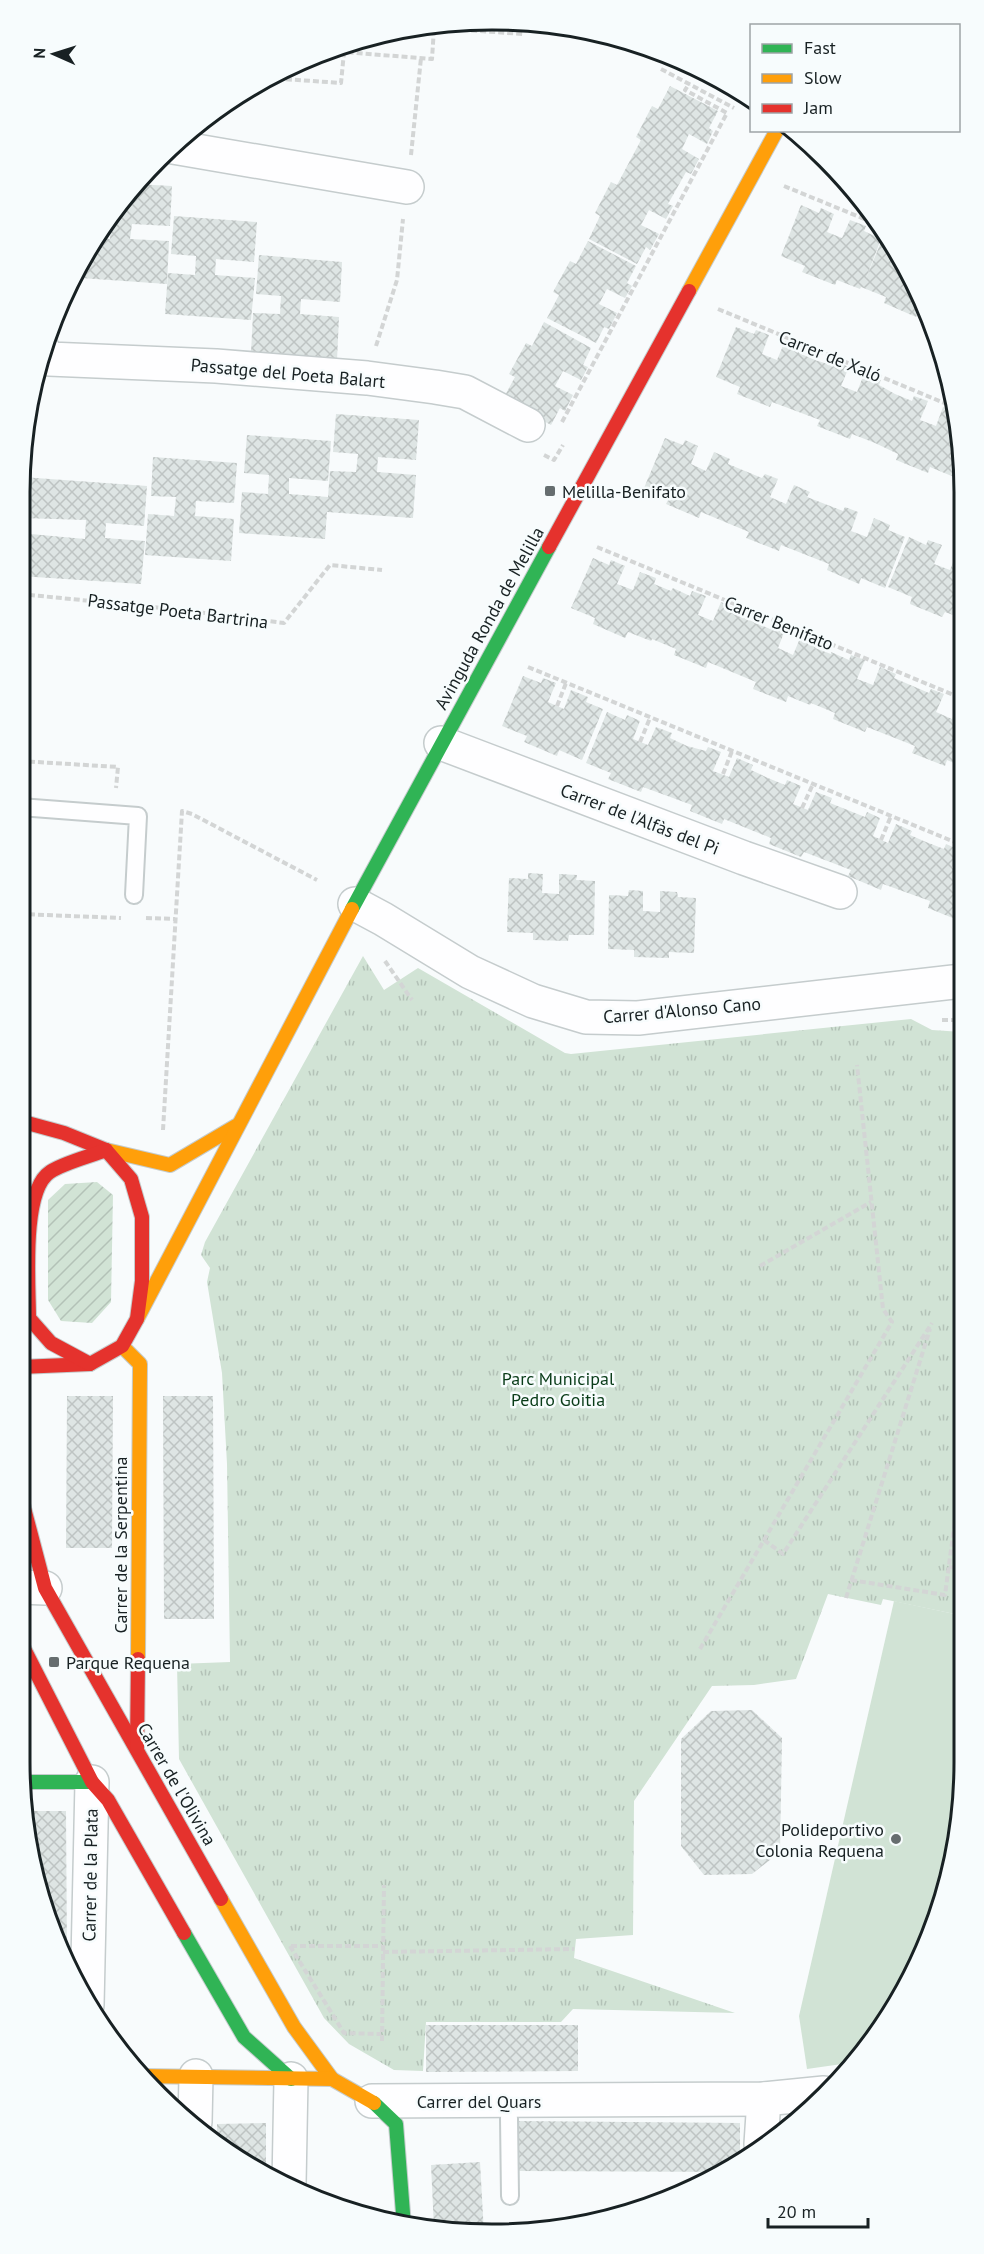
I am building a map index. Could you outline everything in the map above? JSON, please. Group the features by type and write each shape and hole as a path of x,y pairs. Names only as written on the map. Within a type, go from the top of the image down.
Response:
{"street":[{"name":"Avinguda Ronda de Melilla","path":"122,1346 441,743 776,132"},
{"path":"183,149 407,187"},
{"name":"Passatge del Poeta Balart","path":"50,359 216,366 355,377 465,392 542,429"},
{"name":"Carrer de l'Alfàs del Pi","path":"441,743 840,892"},
{"name":"Carrer d'Alonso Cano","path":"355,904 470,972 532,1001 586,1017 638,1018 954,982"},
{"path":"30,1124 64,1133 106,1150 170,1165 237,1126"},
{"path":"106,1150 131,1179 142,1217 142,1281 136,1319"},
{"path":"90,1364 51,1342 30,1318 30,1213 35,1191 49,1172 106,1150"},
{"path":"30,1367 90,1364 122,1346"},
{"name":"Carrer de la Serpentina","path":"122,1346 140,1364 138,1751"},
{"name":"Carrer de l'Olivina","path":"30,1572 32,1588 138,1751 294,2027 332,2079"},
{"path":"30,1661 92,1782 108,1800 244,2037 291,2079 289,2177"},
{"path":"31,1782 92,1782"},
{"name":"Carrer de la Plata","path":"87,1984 92,1782"},
{"name":"Carrer del Quars","path":"153,2076 332,2079 372,2101 764,2099 813,2094"},
{"path":"195,2116 196,2076"},
{"path":"761,2137 764,2099"},
{"path":"372,2101 396,2124 403,2215"}],"lane":[{"path":"30,808 138,816 134,895"},
{"path":"509,2118 510,2196"}],"path":[{"path":"473,31 523,34 523,31"},
{"path":"351,53 432,59 434,34"},
{"path":"286,79 341,83 344,55"},
{"path":"661,69 734,108"},
{"path":"542,429 727,113 685,90 689,84"},
{"path":"783,185 865,219"},
{"name":"Carrer de Xaló","path":"716,308 945,403"},
{"name":"Carrer Benifato","path":"597,547 954,695"},
{"name":"Passatge Poeta Bartrina","path":"30,595 284,623 330,565 382,570"},
{"path":"528,667 954,842"},
{"path":"557,706 566,683"},
{"path":"640,742 650,718"},
{"path":"723,774 732,751"},
{"path":"30,761 118,766 115,798"},
{"path":"802,808 813,784"},
{"path":"163,1131 182,812 192,814 317,880"},
{"path":"881,840 891,816"},
{"path":"30,914 131,918"},
{"path":"142,918 176,919"},
{"path":"380,955 412,1000"},
{"path":"934,1020 954,1020"},
{"path":"700,1649 892,1322 883,1309 857,1065"},
{"path":"760,1266 872,1202"},
{"path":"764,1540 783,1554 932,1323 846,1598"},
{"path":"851,1580 945,1595 954,1529"},
{"path":"949,1567 954,1568"},
{"path":"382,2041 384,1885"},
{"path":"381,2034 344,2033 290,1946 383,1946"},
{"path":"383,1952 574,1949"}],"green space":[{"name":"Parc Municipal Pedro Goitia","path":"363,956 384,990 418,968 565,1053 571,1054 911,1019 932,1030 954,1031 954,1614 883,1599 881,1605 828,1594 796,1679 754,1685 712,1686 634,1801 633,1935 576,1939 574,1958 735,2013 573,2009 561,2022 426,2022 423,2071 394,2070 349,2044 324,2018 179,1759 177,1664 230,1662 227,1464 222,1373 207,1282 210,1268 201,1255 205,1242"},
{"path":"97,1182 113,1195 111,1302 92,1323 61,1321 48,1300 48,1200 65,1184"},
{"name":"Polideportivo Colonia Requena","path":"894,1601 954,1614 954,1762 950,1822 938,1882 919,1939 876,2019 841,2064 807,2069 799,2016"}],"building":[{"path":"670,86 718,111 709,128 713,131 707,144 689,134 682,149 699,159 691,174 686,172 668,204 673,206 666,219 649,210 641,225 659,234 650,250 646,247 637,264 589,239 600,216 595,213 611,182 617,185 641,140 636,137 652,106 658,109"},
{"path":"147,185 172,186 170,226 132,224 130,239 169,241 167,284 83,278 106,239 110,239 110,232"},
{"path":"801,205 819,213 821,208 834,214 827,232 842,238 850,220 866,226 864,231 877,237 880,242 865,281 881,243 918,313 916,317 884,303 886,297 861,287 860,289 837,280 835,285 802,272 805,266 781,256"},
{"path":"174,216 257,222 254,262 216,259 215,275 255,278 251,320 165,314 168,273 195,275 196,256 171,254"},
{"path":"588,241 636,266 627,283 632,286 625,298 607,289 599,304 617,313 609,329 604,327 596,343 547,318 559,295 553,292 570,261 576,264"},
{"path":"259,255 342,262 340,302 301,299 300,314 339,317 337,360 251,353 253,313 280,314 281,296 256,294"},
{"path":"544,322 591,348 583,365 588,367 581,380 563,371 555,386 573,395 565,411 560,408 551,425 503,399 515,377 509,374 526,343 532,346"},
{"path":"736,327 754,334 756,330 769,335 762,354 777,360 785,341 801,348 799,353 815,360 834,366 836,362 849,367 841,386 857,392 864,374 881,380 879,385 895,394 912,401 914,396 928,401 920,420 936,426 943,407 946,408 953,477 930,467 928,473 896,460 898,454 875,443 852,434 850,439 817,426 820,420 772,402 770,407 737,394 740,387 716,377"},
{"path":"336,414 419,420 416,460 378,457 377,472 416,475 413,518 327,512 325,539 239,533 242,492 268,494 269,475 244,473 247,435 331,441 328,481 289,478 289,494 328,497 330,471 356,472 358,454 333,452"},
{"path":"665,438 683,445 685,440 698,446 691,464 706,471 714,452 730,459 728,464 762,478 765,474 778,479 770,497 786,504 794,485 810,492 807,497 843,511 845,507 858,512 851,531 867,537 874,518 890,525 888,530 905,537 885,588 861,578 859,584 827,570 829,564 781,545 779,551 746,538 749,532 701,512 699,518 666,504 669,498 644,488"},
{"path":"153,457 237,463 234,503 196,501 195,516 234,519 231,561 145,555 148,514 174,516 176,497 151,496"},
{"path":"30,478 147,486 144,526 106,523 105,538 145,541 141,584 30,577 30,534 85,539 86,520 30,518"},
{"path":"909,537 926,545 928,540 942,545 934,564 950,570 954,560 954,615 945,612 942,617 910,604 912,597 888,587"},
{"path":"593,558 609,565 611,560 625,566 617,584 633,590 640,572 656,578 654,584 671,591 673,588 690,596 692,591 706,596 698,615 713,621 721,602 737,609 735,614 770,629 772,624 785,630 778,648 793,655 801,636 817,643 815,648 831,654 831,652 849,660 851,655 865,660 857,679 873,685 880,667 896,674 894,678 929,693 931,689 944,694 936,712 952,719 954,714 954,763 947,760 945,766 912,753 915,746 867,727 865,732 833,719 835,713 811,703 810,705 788,696 786,702 753,689 756,682 708,662 706,668 674,655 676,649 652,639 651,641 628,632 625,638 593,624 595,618 571,608"},
{"path":"523,676 541,683 543,678 556,683 548,702 564,709 571,690 588,697 586,702 603,709 582,760 559,750 557,756 524,742 527,736 502,726"},
{"path":"607,712 625,720 627,715 640,721 633,739 648,745 656,727 672,733 670,738 687,746 706,751 708,747 721,752 713,771 729,777 737,758 753,765 751,770 768,778 785,785 787,780 801,786 793,804 808,810 816,792 832,798 830,803 865,817 867,812 880,818 873,836 888,843 896,824 912,831 910,835 926,842 944,849 946,844 954,847 952,868 954,869 954,919 928,908 930,901 883,884 881,890 848,876 851,870 804,852 801,857 769,844 771,838 724,819 722,824 690,811 692,805 643,787 641,792 608,779 611,773 586,763"},
{"path":"528,873 543,874 542,893 559,894 559,874 577,875 576,880 595,881 594,935 569,935 568,941 533,940 533,933 507,932 509,878 528,879"},
{"path":"629,890 643,891 643,911 660,912 660,891 677,892 678,897 696,898 694,953 669,952 669,958 634,957 634,950 608,949 609,895 628,896"},
{"path":"67,1396 113,1396 112,1548 66,1548"},
{"path":"163,1396 213,1396 214,1619 164,1619"},
{"path":"752,1710 782,1738 780,1852 752,1874 704,1875 681,1846 681,1739 711,1711"},
{"path":"33,1811 66,1811 67,1943 46,1882"},
{"path":"426,2025 578,2025 578,2071 426,2072"},
{"path":"519,2121 740,2123 740,2152 704,2172 518,2171"},
{"path":"266,2123 266,2165 217,2133 217,2124"},
{"path":"480,2162 483,2224 434,2220 431,2165"}],"traffic: fast":[{"path":"352,909 549,547"},
{"path":"31,1782 92,1782"},
{"path":"184,1933 244,2037 291,2079"},
{"path":"374,2103 396,2124 403,2215"}],"traffic: slow":[{"path":"689,291 776,132"},
{"path":"137,1319 352,909"},
{"path":"106,1150 170,1165 236,1126"},
{"path":"122,1346 140,1364 138,1659"},
{"path":"221,1899 294,2027 332,2079"},
{"path":"153,2076 332,2079 374,2103"}],"traffic: jam":[{"path":"549,547 689,291"},
{"path":"30,1124 64,1133 106,1150 131,1179 142,1217 142,1281 137,1319 122,1346 90,1364 30,1367"},
{"path":"30,1229 34,1198 41,1182 50,1172 106,1150"},
{"path":"30,1319 51,1343 90,1364"},
{"path":"30,1531 45,1588 221,1899"},
{"path":"137,1749 138,1659"},
{"path":"30,1661 92,1782 108,1800 184,1933"}],"place":[{"name":"Melilla-Benifato","path":"550,491"},
{"name":"Parque Requena","path":"54,1662"},
{"name":"Polideportivo Colonia Requena","path":"896,1839"}]}
